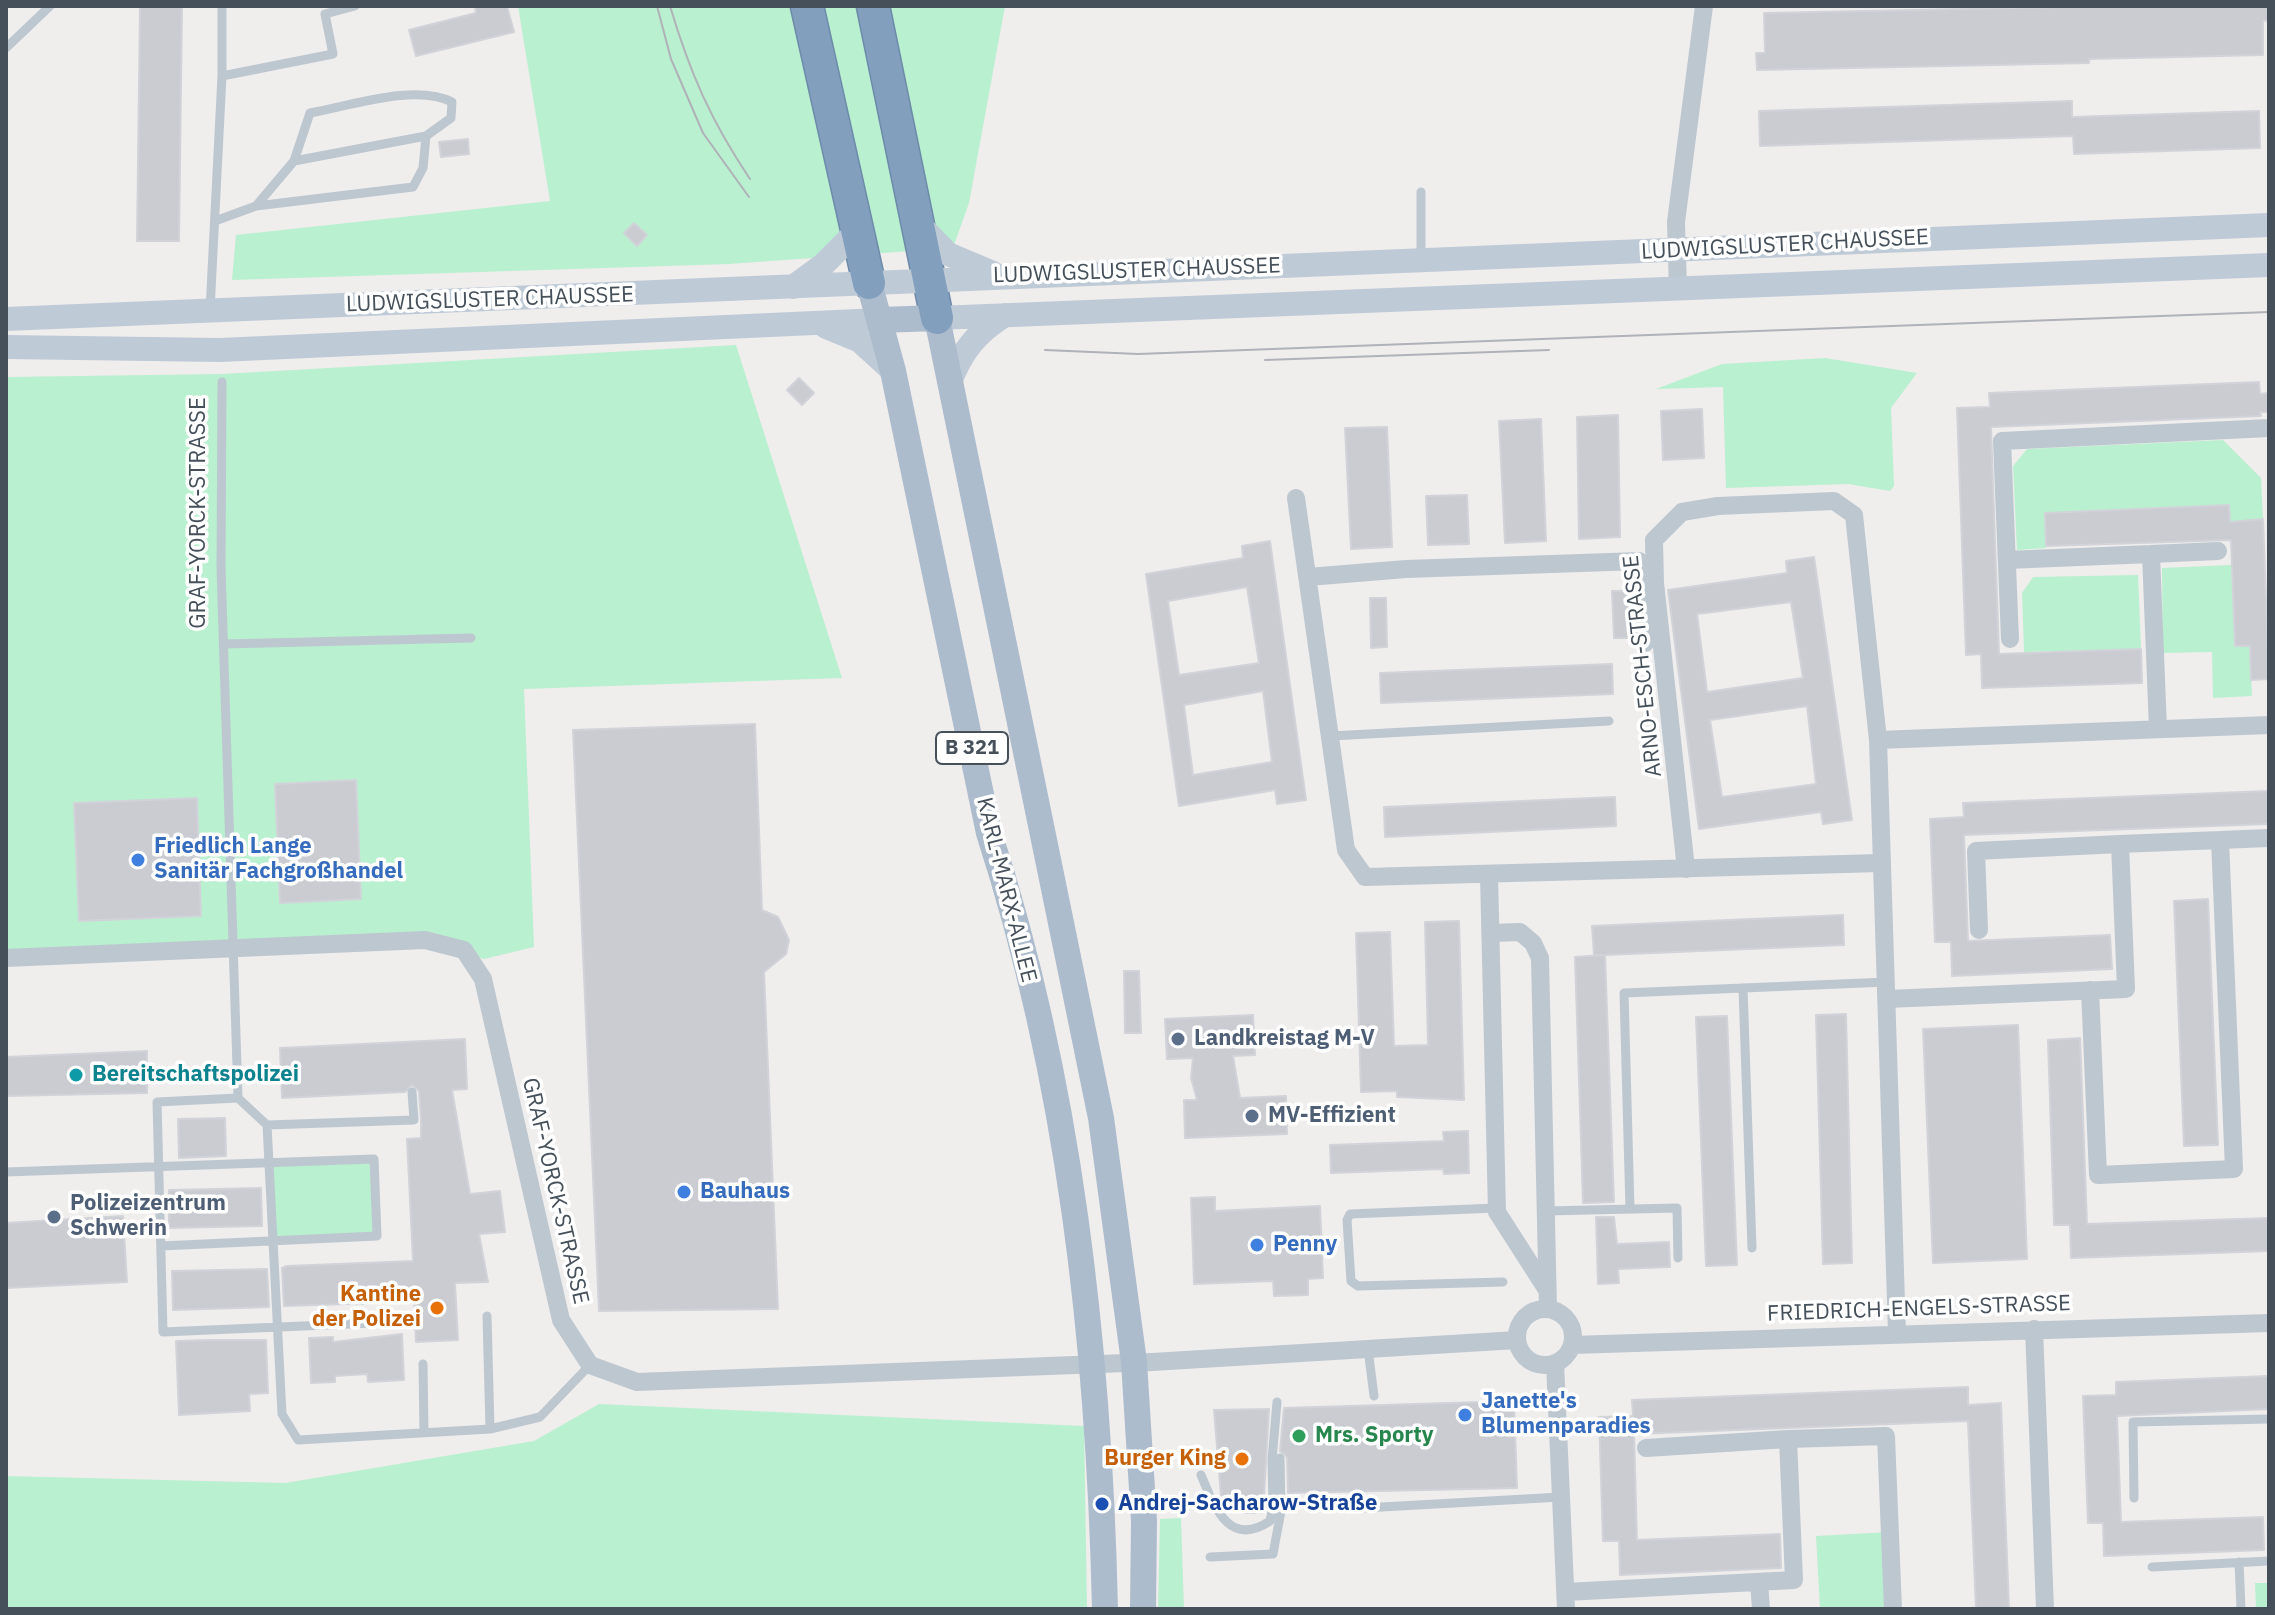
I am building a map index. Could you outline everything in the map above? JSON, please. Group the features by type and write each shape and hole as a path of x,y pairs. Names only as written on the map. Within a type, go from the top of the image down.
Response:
{"highway":[{"name":"B 321","path":"807,6 869,283"},
{"name":"B 321","path":"873,6 937,318"}],"main road":[{"name":"B 321","path":"869,283 893,371"},
{"name":"B 321","path":"937,318 950,382"},
{"name":"LUDWIGSLUSTER CHAUSSEE","path":"880,320 937,318"},
{"name":"KARL-MARX-ALLEE","path":"893,371 989,833 1012,903 1061,1122 1093,1364"},
{"name":"KARL-MARX-ALLEE","path":"950,382 1101,1118 1134,1362"},
{"name":"B 321","path":"1134,1362 1144,1521 1143,1609"},
{"name":"B 321","path":"1093,1364 1105,1609"}],"street":[{"path":"1678,291 1676,222 1704,6"},
{"path":"917,222 948,254 1002,277"},
{"name":"LUDWIGSLUSTER CHAUSSEE","path":"6,319 2269,225"},
{"path":"792,287 832,257 857,231"},
{"name":"LUDWIGSLUSTER CHAUSSEE","path":"937,318 1678,291 2269,265"},
{"path":"950,382 969,344 984,328 1005,315"},
{"name":"LUDWIGSLUSTER CHAUSSEE","path":"6,347 220,350 880,320"},
{"path":"812,323 860,341 893,371"},
{"path":"2010,639 2002,441 2269,428"},
{"path":"1296,498 1346,850 1365,877 1881,863"},
{"name":"ARNO-ESCH-STRASSE","path":"1686,869 1654,540 1682,512 1718,506 1834,501 1854,515 1878,740 1897,1333"},
{"path":"2007,560 2218,551"},
{"path":"2151,554 2158,729"},
{"path":"1308,577 1406,569 1639,561 1645,643"},
{"path":"1878,740 2269,725"},
{"path":"1979,930 1976,851 2269,838"},
{"path":"2090,990 2098,1175 2234,1169 2220,840"},
{"path":"1887,991 2126,989 2120,844"},
{"path":"1489,875 1496,1208 1547,1299 1568,1321 1572,1345 1555,1363 1566,1601 1794,1580 1788,1439"},
{"path":"1491,933 1520,932 1533,943 1540,958 1547,1299"},
{"name":"GRAF-YORCK-STRASSE","path":"6,958 425,940 464,950 483,979 561,1320 590,1365"},
{"path":"1547,1299 1524,1317 1517,1340 1530,1361 1555,1363"},
{"name":"FRIEDRICH-ENGELS-STRASSE","path":"1572,1345 2269,1323"},
{"path":"2034,1329 2045,1609"},
{"path":"590,1365 637,1382 1093,1364 1517,1340"},
{"path":"1646,1448 1886,1436 1893,1609"},
{"path":"1759,1582 1761,1609"}],"lane":[{"path":"6,48 50,6"},
{"path":"210,310 222,76 222,6"},
{"path":"222,76 333,54 325,14 355,6"},
{"path":"256,206 294,161 310,113 414,94 437,94 452,102 451,118 426,136 294,161"},
{"path":"215,221 256,206 413,187 423,168 426,136"},
{"path":"1421,192 1421,260"},
{"name":"GRAF-YORCK-STRASSE","path":"222,382 224,644 236,949"},
{"name":"GRAF-YORCK-STRASSE","path":"224,644 471,638"},
{"path":"1331,736 1609,721"},
{"path":"236,949 238,1098"},
{"path":"1630,1209 1624,993 1743,988 1887,991"},
{"path":"1743,988 1752,1248"},
{"path":"267,1125 414,1120 412,1092"},
{"path":"396,1322 277,1327 163,1332 157,1102 238,1098 267,1125 272,1241 277,1327 282,1414 298,1440 490,1429 540,1417 590,1365"},
{"path":"6,1172 374,1159 377,1236 161,1246"},
{"path":"1496,1208 1350,1214 1347,1220 1351,1281 1358,1286 1503,1282"},
{"path":"1546,1211 1677,1208 1678,1258"},
{"path":"487,1316 490,1429"},
{"path":"1368,1349 1374,1396"},
{"path":"423,1364 424,1432"},
{"path":"1201,1475 1219,1518 1230,1525 1261,1526 1270,1521 1277,1402"},
{"path":"2134,1498 2133,1422 2269,1419"},
{"path":"1210,1557 1273,1554 1281,1511 1280,1458"},
{"path":"1364,1508 1561,1497"},
{"path":"2152,1567 2269,1561"},
{"path":"2239,1562 2241,1609"}],"green space":[{"path":"518,6 1005,6 969,203 953,248 729,264 232,280 236,235 550,201"},
{"path":"736,345 842,678 524,689 534,947 484,959 425,940 6,958 6,377 222,374"},
{"path":"1825,358 1917,373 1891,408 1894,486 1890,491 1848,484 1726,488 1723,387 1656,389 1722,364"},
{"path":"2223,440 2261,478 2263,519 2230,522 2045,513 2046,548 2017,550 2013,466 2027,449"},
{"path":"2231,565 2235,646 2250,646 2252,696 2213,698 2212,652 2163,653 2162,568"},
{"path":"2138,575 2141,649 2024,652 2022,593 2033,577"},
{"path":"374,1159 377,1236 272,1241 269,1164"},
{"path":"599,1404 1084,1426 1087,1609 6,1609 6,1476 285,1483 534,1441"},
{"path":"1181,1518 1184,1609 1158,1609 1160,1519"},
{"path":"1889,1532 1893,1609 1820,1609 1816,1536"},
{"path":"2255,1583 2269,1583 2269,1609 2256,1609"}],"building":[{"path":"140,6 182,6 179,241 137,241"},
{"path":"475,6 507,6 514,32 416,56 409,30 476,13"},
{"path":"2269,6 2269,20 2263,21 2263,55 2089,59 2089,63 1757,70 1756,53 1765,53 1764,13"},
{"path":"2072,101 2072,117 2259,111 2260,148 2074,154 2073,136 1760,146 1759,111"},
{"path":"468,139 469,154 441,157 439,142"},
{"path":"634,223 647,235 637,246 624,233"},
{"path":"799,378 814,393 802,405 787,390"},
{"path":"2259,382 2260,394 2269,393 2269,412 2260,412 2261,416 1991,427 1999,654 2141,649 2142,683 1982,688 1981,654 1966,655 1957,408 1990,407 1989,393"},
{"path":"1702,409 1704,458 1663,460 1661,411"},
{"path":"1618,415 1620,537 1579,539 1577,417"},
{"path":"1541,419 1546,541 1505,543 1499,421"},
{"path":"1387,427 1392,547 1351,549 1345,428"},
{"path":"1467,495 1469,544 1428,545 1426,496"},
{"path":"2229,505 2230,522 2263,519 2269,679 2251,680 2250,646 2235,646 2231,540 2046,546 2045,513"},
{"path":"1270,541 1306,800 1277,804 1275,790 1179,806 1146,574 1243,558 1242,546","holes":["1247,587 1259,663 1179,675 1168,601","1263,691 1272,762 1193,775 1184,705"]},
{"path":"1814,557 1852,820 1823,824 1821,812 1699,829 1668,590 1787,573 1786,561","holes":["1791,602 1803,678 1707,692 1697,614","1807,706 1816,784 1722,797 1710,720"]},
{"path":"1612,591 1628,591 1630,638 1614,638"},
{"path":"1370,598 1386,598 1387,647 1371,648"},
{"path":"1612,664 1613,694 1381,703 1380,673"},
{"name":"Bauhaus","path":"755,724 762,910 778,917 789,940 786,954 764,972 778,1309 599,1311 573,730"},
{"path":"356,780 361,899 280,903 275,784"},
{"path":"2269,791 2269,824 1964,835 1968,941 2110,935 2112,969 1952,976 1951,942 1935,942 1930,819 1964,817 1963,803"},
{"path":"1615,797 1616,826 1385,837 1384,807"},
{"name":"Friedlich Lange Sanitär Fachgroßhandel","path":"197,798 201,916 79,921 74,803"},
{"path":"2208,899 2218,1145 2184,1146 2174,901"},
{"path":"1843,915 1844,945 1605,955 1614,1202 1583,1203 1575,957 1603,955 1594,955 1592,926"},
{"path":"1459,921 1464,1100 1397,1097 1397,1091 1361,1092 1356,933 1390,932 1394,1046 1428,1045 1425,922"},
{"path":"1124,971 1139,971 1141,1033 1125,1033"},
{"path":"1846,1014 1852,1263 1823,1264 1816,1015"},
{"path":"1253,1015 1255,1055 1233,1056 1240,1098 1286,1096 1287,1134 1185,1138 1184,1100 1197,1100 1191,1078 1193,1058 1167,1059 1165,1019"},
{"path":"1727,1016 1737,1265 1706,1266 1696,1017"},
{"path":"2018,1025 2027,1259 1933,1263 1923,1029"},
{"path":"2080,1038 2087,1224 2269,1218 2269,1251 2071,1258 2070,1225 2054,1225 2048,1040"},
{"path":"465,1039 467,1089 452,1090 470,1194 500,1191 505,1232 479,1234 488,1282 455,1283 458,1340 416,1342 414,1302 284,1306 282,1268 287,1266 413,1261 407,1139 421,1138 421,1119 419,1091 412,1085 405,1092 282,1098 280,1048"},
{"name":"Bereitschaftspolizei","path":"147,1051 147,1093 6,1096 6,1057"},
{"path":"225,1118 226,1156 179,1158 178,1119"},
{"path":"1468,1131 1469,1173 1444,1174 1443,1169 1331,1173 1330,1145 1444,1141 1443,1132"},
{"path":"261,1188 262,1226 169,1228 169,1190"},
{"name":"Penny","path":"1215,1197 1215,1211 1320,1206 1323,1278 1308,1279 1308,1295 1274,1296 1273,1281 1194,1284 1191,1198"},
{"path":"123,1216 127,1282 6,1288 6,1223"},
{"path":"1596,1217 1614,1217 1617,1244 1669,1242 1670,1267 1618,1269 1619,1283 1598,1284"},
{"path":"267,1269 269,1307 173,1310 172,1271"},
{"path":"402,1334 404,1380 368,1382 367,1374 335,1376 335,1382 311,1383 309,1338 333,1337 333,1342"},
{"path":"266,1340 268,1393 249,1394 250,1411 179,1415 176,1341"},
{"path":"2269,1376 2269,1409 2117,1416 2121,1522 2263,1517 2264,1550 2104,1556 2103,1523 2088,1523 2083,1396 2116,1395 2116,1382"},
{"path":"1968,1387 1968,1405 2001,1403 2009,1609 1976,1609 1968,1421 1634,1434 1637,1540 1780,1534 1781,1568 1620,1575 1619,1541 1603,1541 1599,1417 1633,1416 1632,1400"},
{"path":"1514,1401 1517,1488 1288,1493 1287,1457 1280,1451 1284,1408"},
{"path":"1269,1409 1263,1513 1245,1513 1244,1495 1221,1496 1214,1410"}],"tram line":[{"path":"657,6 671,59 703,133 749,197"},
{"path":"670,6 703,96 750,179"},
{"path":"1045,350 1138,354 2269,312"},
{"path":"1265,360 1549,350"}],"place":[{"name":"Friedlich Lange Sanitär Fachgroßhandel","path":"138,860"},
{"name":"Landkreistag M-V","path":"1178,1039"},
{"name":"Bereitschaftspolizei","path":"76,1075"},
{"name":"MV-Effizient","path":"1252,1116"},
{"name":"Bauhaus","path":"684,1192"},
{"name":"Polizeizentrum Schwerin","path":"54,1217"},
{"name":"Penny","path":"1257,1245"},
{"name":"Kantine der Polizei","path":"437,1308"},
{"name":"Janette's Blumenparadies","path":"1465,1415"},
{"name":"Mrs. Sporty","path":"1299,1436"},
{"name":"Burger King","path":"1242,1459"},
{"name":"Andrej-Sacharow-Straße","path":"1102,1504"}]}
